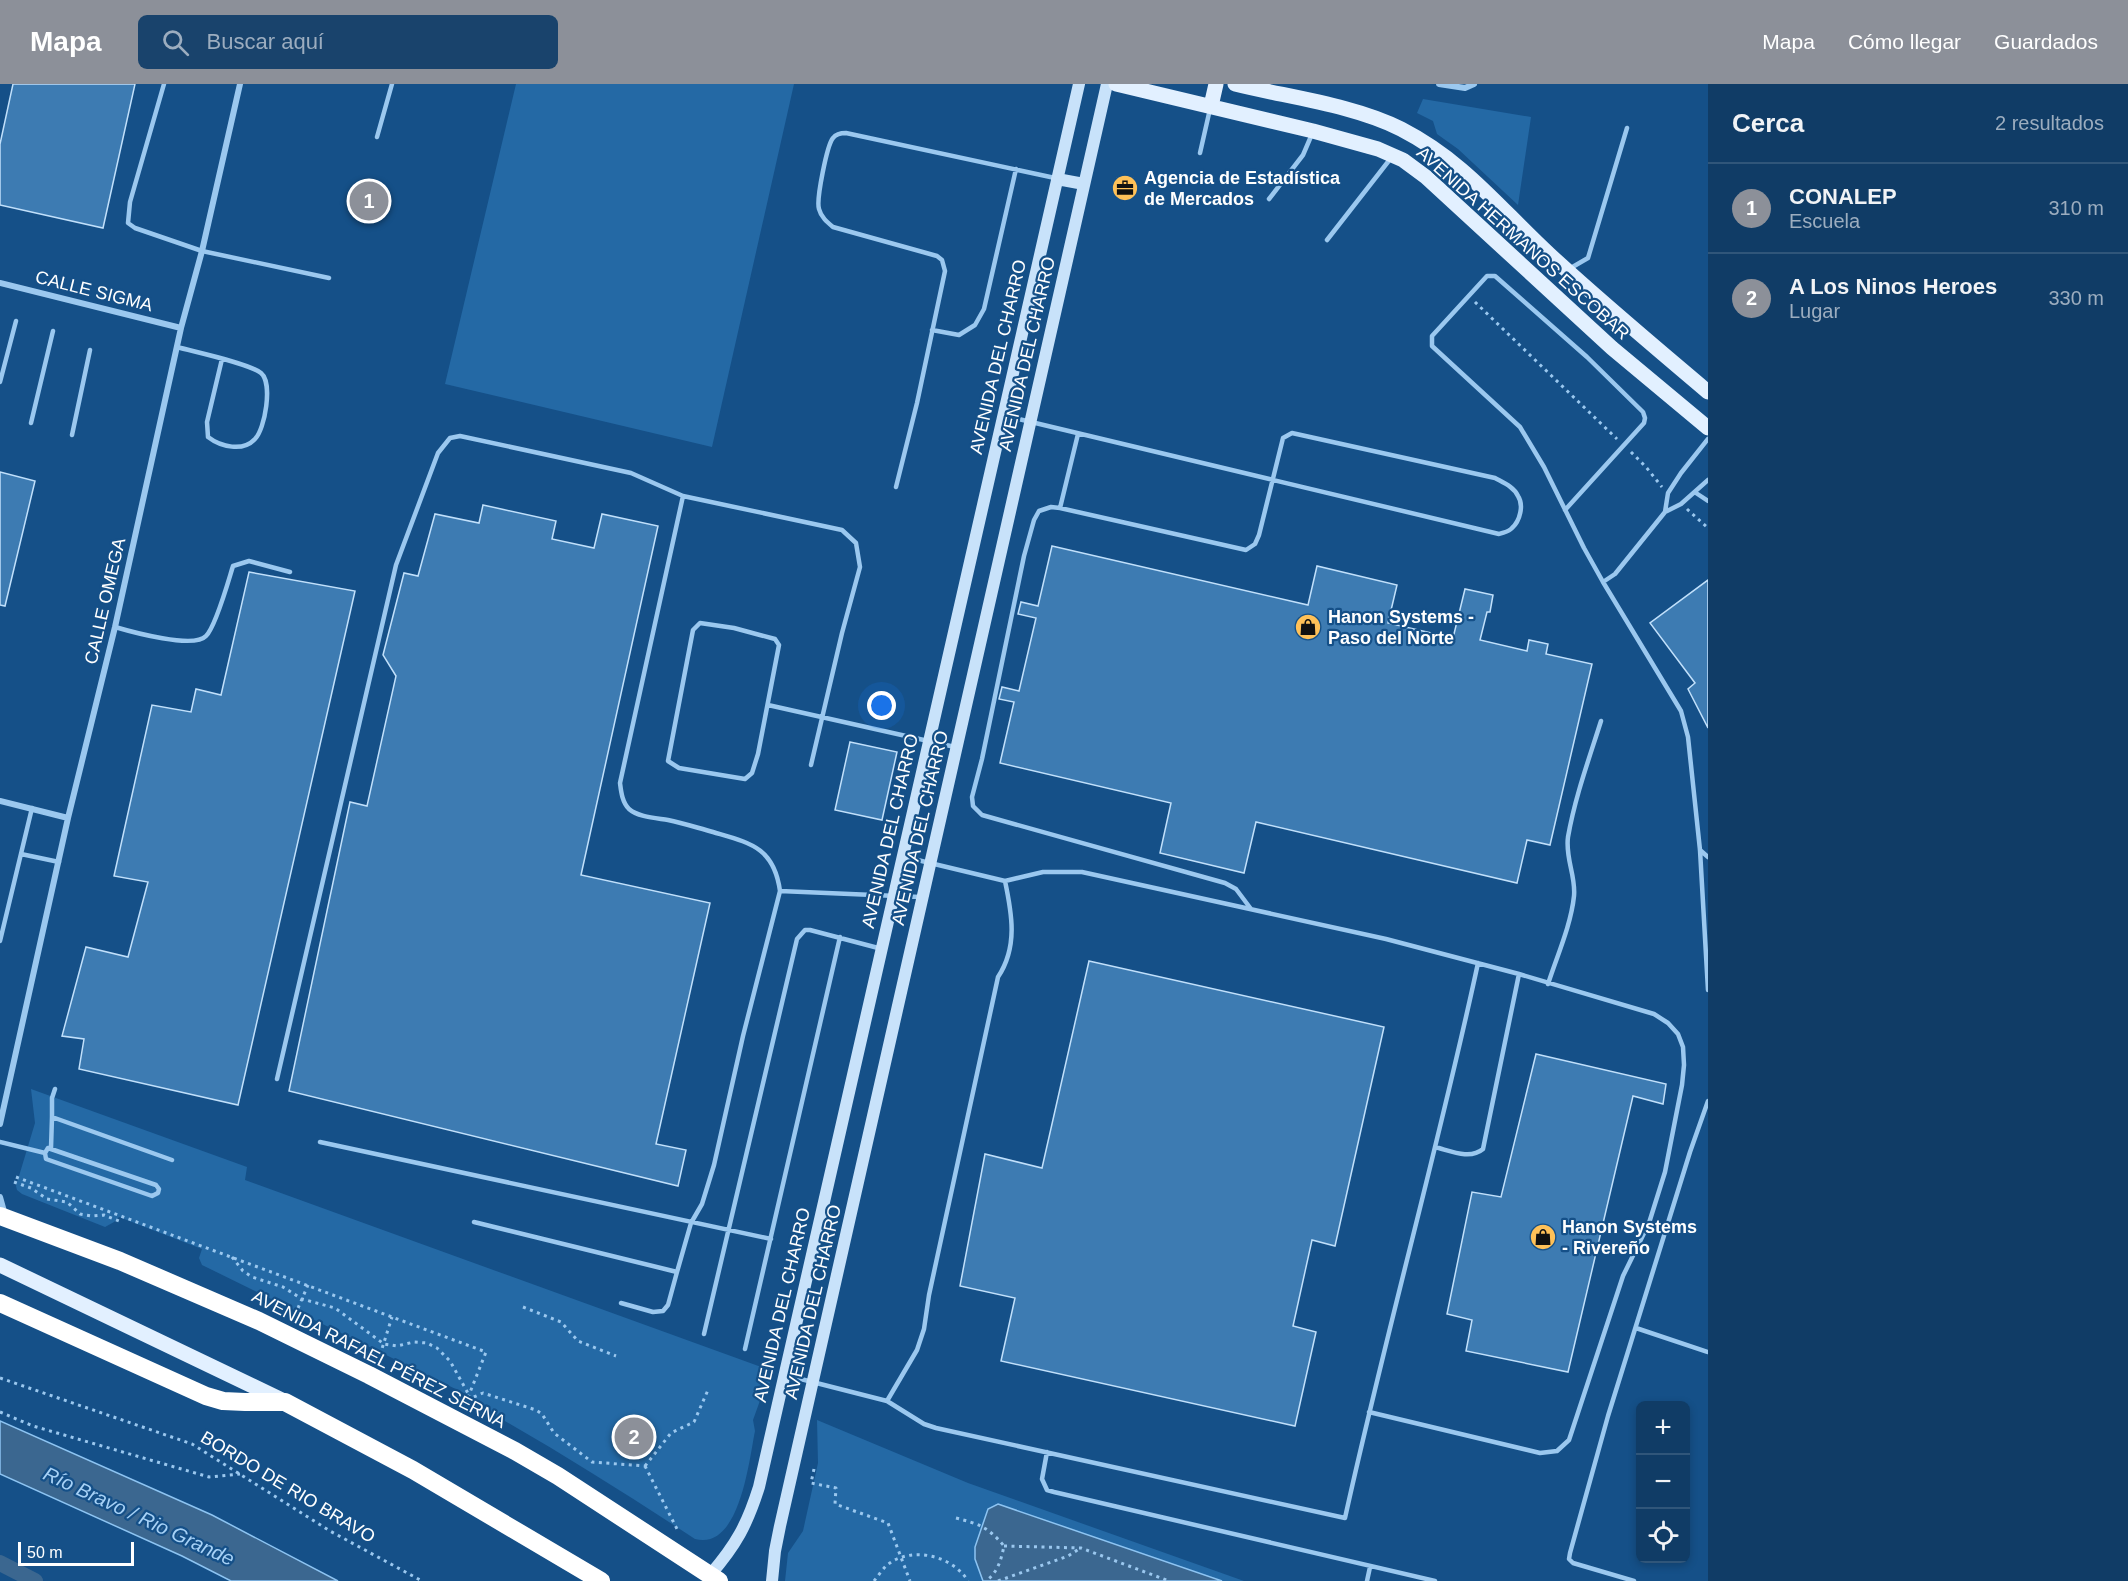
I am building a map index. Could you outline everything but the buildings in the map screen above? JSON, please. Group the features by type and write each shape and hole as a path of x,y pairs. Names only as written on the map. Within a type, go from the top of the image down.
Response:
{"highway":[{"name":"AVENIDA RAFAEL PÉREZ SERNA","path":"3,1217 174,1284 259,1321 369,1375 524,1456 612,1510 714,1578"},
{"path":"0,1303 206,1396 223,1401 285,1402 413,1470 601,1581"}],"main road":[{"name":"AVENIDA HERMANOS ESCOBAR","path":"1116,84 1313,131 1378,149 1403,160 1426,177 1612,348 1708,428"},
{"path":"1211,106 1216,84"},
{"name":"AVENIDA HERMANOS ESCOBAR","path":"1235,84 1264,87 1386,122 1446,155 1486,190 1567,271 1708,392"},
{"path":"0,1265 285,1402"}],"street":[{"name":"CALLE OMEGA","path":"0,1124 181,328 202,251 240,84"},
{"name":"AVENIDA DEL CHARRO","path":"714,1578 737,1540 752,1509 759,1487 1079,84"},
{"name":"AVENIDA DEL CHARRO","path":"772,1581 775,1551 813,1381 1107,84"},
{"path":"1439,84 1465,88 1474,84"},
{"path":"1057,179 1084,184"},
{"name":"CALLE SIGMA","path":"0,283 181,328"},
{"path":"0,801 68,818"},
{"path":"0,1197 3,1217"}],"lane":[{"path":"164,84 130,202 128,223 135,228 202,251 329,278"},
{"path":"376,137 392,84"},
{"path":"1200,153 1211,106"},
{"path":"1567,271 1588,258 1627,128"},
{"path":"1269,199 1303,155 1313,131"},
{"path":"896,487 917,403 945,271 942,260 938,256 833,227 825,220 818,207 825,160 833,138 840,133 846,133 1057,179"},
{"path":"1327,240 1393,156"},
{"path":"932,330 959,335 975,325 984,309 1016,169"},
{"path":"1565,510 1644,423 1646,418 1643,412 1587,357 1495,276 1487,276 1432,336 1432,346 1520,428 1544,467 1565,510 1603,582 1681,711 1688,737 1700,850 1708,990"},
{"path":"0,382 16,321"},
{"path":"31,423 53,332"},
{"path":"177,347 222,359 260,372 267,380 268,395 260,428 255,438 243,447 217,444 208,437 207,422 222,359"},
{"path":"72,435 90,350"},
{"path":"1003,415 1272,481 1499,534 1511,530 1518,521 1521,504 1518,495 1510,486 1495,478 1292,433 1283,438 1272,481 1259,535 1255,544 1246,550 1060,508 1044,508 1034,520 1024,556 972,797 973,806 982,815 990,818 1225,884 1236,889 1251,909"},
{"path":"1060,508 1078,434"},
{"path":"277,1079 396,565 438,453 450,438 460,436 631,473 683,496 842,530 856,543 860,567 811,765"},
{"path":"1665,512 1668,493 1708,439"},
{"path":"1603,582 1615,574 1665,512 1696,493 1708,480"},
{"path":"1696,493 1708,501"},
{"path":"621,1303 652,1312 663,1311 668,1305 691,1223 702,1204 714,1165 743,1036 780,891 777,873 758,848 746,842 679,822 635,813 624,803 621,792 620,783 683,496"},
{"path":"114,627 153,637 195,642 205,638 211,627 233,566 249,561 290,572"},
{"path":"700,623 760,633 777,641 779,650 768,705 752,773 745,779 679,768 668,761 693,630 700,623"},
{"path":"768,705 957,747"},
{"path":"1548,984 1575,893 1568,849 1573,809 1601,722"},
{"path":"0,941 32,808"},
{"path":"1700,850 1708,857"},
{"path":"21,854 58,862"},
{"path":"902,857 1005,882 1043,872 1082,872 1386,939 1519,974 1654,1014 1668,1023 1678,1034 1683,1047 1682,1085 1662,1182 1649,1223 1623,1276 1569,1440 1557,1451 1540,1453 1369,1412"},
{"path":"887,1401 917,1350 924,1329 929,1295 998,977 1004,968 1013,937 1011,909 1005,882"},
{"path":"780,891 923,897"},
{"path":"704,1334 797,939 800,934 810,930 882,949"},
{"path":"745,1349 840,938"},
{"path":"785,1374 887,1401 924,1424 936,1428 1345,1518 1400,1280 1435,1147 1478,963"},
{"path":"1435,1147 1469,1155 1477,1154 1483,1149 1519,974"},
{"path":"45,1153 51,1148 52,1098 55,1089"},
{"path":"1634,1581 1573,1563 1569,1559 1608,1416 1708,1101"},
{"path":"52,1117 172,1160"},
{"path":"0,1142 45,1153"},
{"path":"320,1142 771,1239"},
{"path":"45,1153 46,1159 152,1196 158,1193 159,1189 156,1185 51,1148"},
{"path":"474,1222 677,1272"},
{"path":"1636,1328 1708,1352"},
{"path":"1047,1452 1042,1479 1047,1490 1435,1581"},
{"path":"1367,1581 1370,1567"}],"path":[{"path":"1469,296 1624,445 1668,493"},
{"path":"1681,504 1708,528"},
{"path":"16,1177 486,1352 467,1400 483,1394 536,1410 542,1414 554,1433 592,1462 645,1466"},
{"path":"14,1182 31,1188 47,1199 67,1202 80,1214 104,1215 119,1221"},
{"path":"232,1257 243,1271 252,1277 283,1287 302,1299 335,1308 384,1344 397,1346 414,1342 436,1348 450,1361 469,1395"},
{"path":"295,1315 308,1285"},
{"path":"523,1307 561,1322 578,1341 616,1356"},
{"path":"380,1355 392,1317"},
{"name":"BORDO DE RIO BRAVO","path":"0,1378 192,1444 330,1531 422,1581"},
{"path":"645,1466 671,1433 694,1422 708,1390"},
{"path":"0,1412 33,1426 209,1477 241,1474"},
{"path":"645,1466 678,1532"},
{"path":"814,1469 811,1483 836,1488 835,1504 888,1523 910,1581"},
{"path":"956,1518 978,1524 992,1532 1004,1546 1081,1548 1169,1581"},
{"path":"986,1581 994,1575 1004,1546"},
{"path":"998,1581 1068,1556 1081,1548"},
{"path":"874,1581 887,1565 901,1558 916,1555 931,1556 948,1562 964,1574 968,1581"}],"shaded area":[{"path":"516,84 794,84 712,447 445,384"},
{"path":"1423,99 1531,117 1518,205 1458,149 1437,134 1433,121 1417,113"},
{"path":"31,1089 247,1167 245,1180 772,1371 769,1387 762,1395 753,1420 755,1431 745,1481 732,1518 723,1531 710,1539 695,1539 585,1469 473,1403 474,1398 202,1265 199,1258 202,1249 119,1217 105,1227 22,1194 16,1186 35,1123"},
{"path":"817,1420 968,1483 1244,1581 785,1581 788,1553 803,1531 818,1463"}],"water":[{"name":"Río Bravo / Rio Grande","path":"0,1421 212,1515 338,1581 231,1581 182,1556 0,1474"},
{"path":"998,1504 1222,1581 983,1581 975,1559 975,1547 988,1509"}],"waterway":[{"path":"0,1563 35,1581"}],"place":[{"name":"Agencia de Estadística de Mercados","path":"1125,188"},
{"name":"CONALEP","path":"369,201"},
{"name":"Hanon Systems - Paso del Norte","path":"1308,627"},
{"name":"Hanon Systems - Rivereño","path":"1543,1237"},
{"name":"A Los Ninos Heroes","path":"634,1437"}]}
